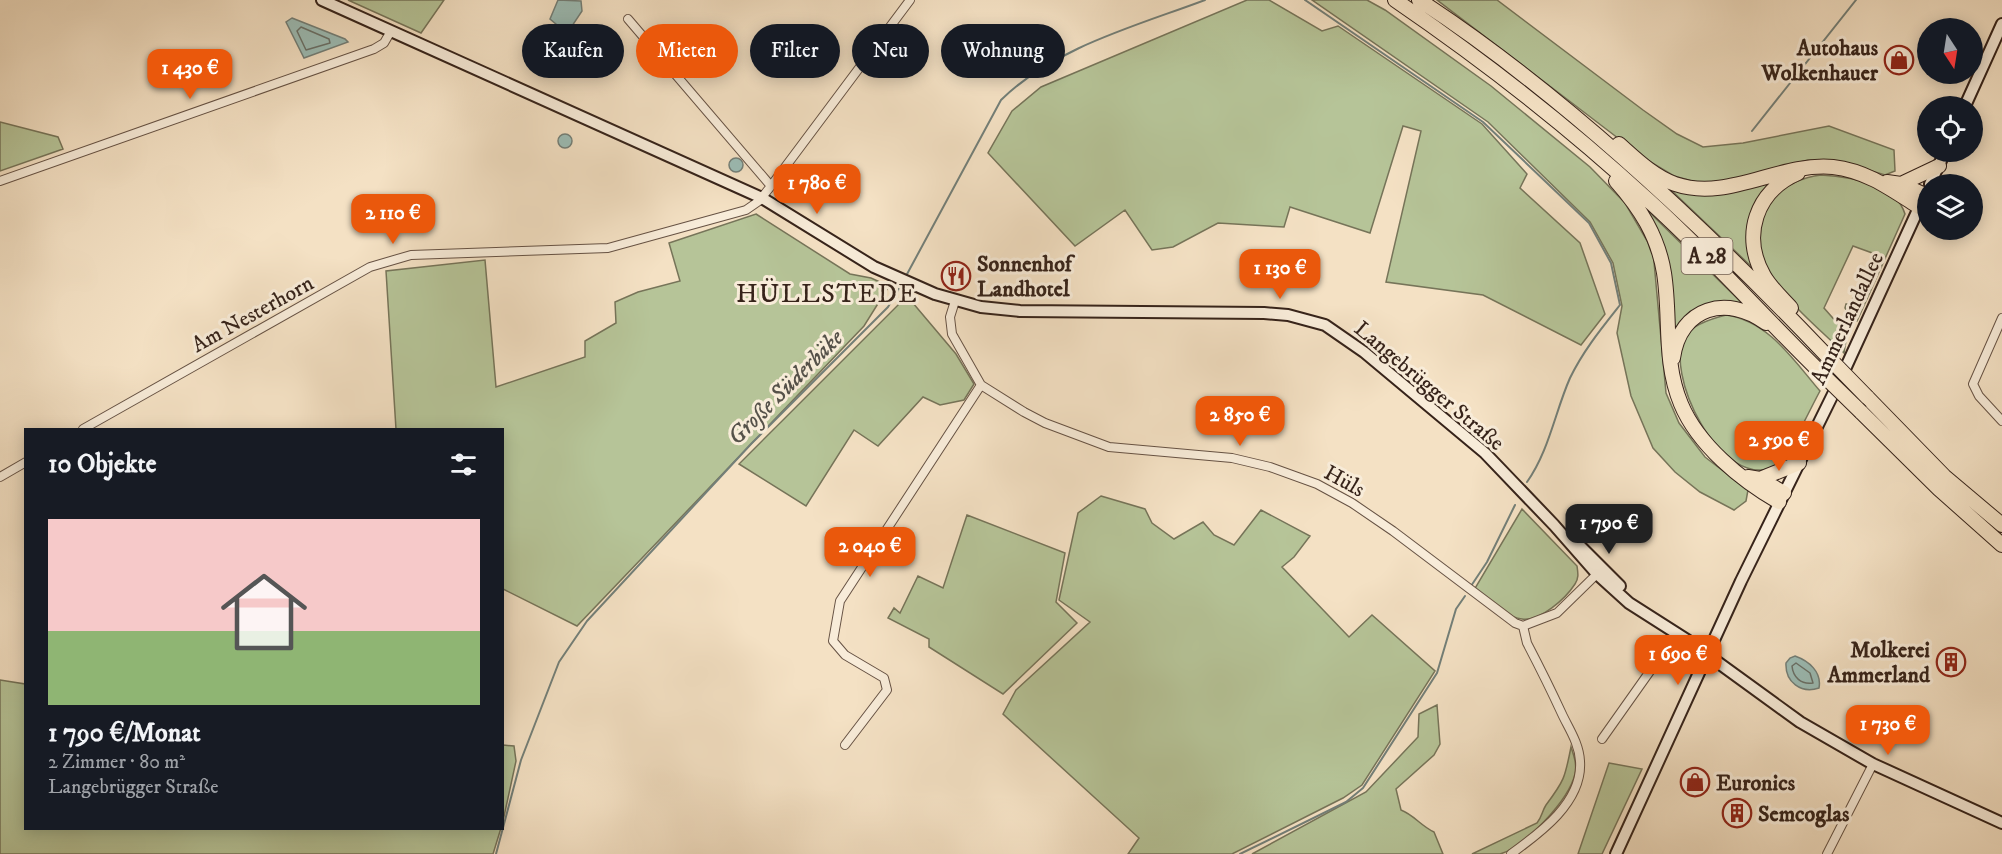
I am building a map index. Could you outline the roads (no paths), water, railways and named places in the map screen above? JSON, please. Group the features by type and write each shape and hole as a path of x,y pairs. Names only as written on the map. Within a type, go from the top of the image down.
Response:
{"highway":[{"name":"A 28","path":"1395,0 1521,92 1598,155 1720,269 1814,367 1939,489 2002,544"},
{"name":"A 28","path":"1419,0 1491,52 1591,131 1705,235 1803,331 1944,476 2002,525"},
{"path":"1591,131 1611,137 1660,176 1688,187 1718,188 1788,170 1810,168 1849,170 1917,192"},
{"path":"1598,155 1608,171 1635,202 1660,253 1664,274 1667,340 1671,369 1680,402 1696,431 1716,455 1745,477 1782,498"},
{"path":"1901,184 1939,166"},
{"path":"1803,331 1796,314 1764,276 1755,253 1753,234 1758,209 1770,192 1789,177 1810,168"},
{"path":"1881,181 1901,184 1917,191"},
{"path":"1671,369 1675,345 1685,327 1704,312 1722,307 1738,308 1759,318 1800,357 1814,367"},
{"path":"1745,477 1760,479 1799,463"},
{"path":"1760,479 1782,498"}],"street":[{"name":"Langebrügger Straße","path":"322,0 762,198 893,277 955,301 993,309 1020,311 1264,313 1307,318 1338,333 1426,402 1485,453 1599,572 1640,609 1800,722 1873,764 2002,823"},
{"path":"762,198 910,0"},
{"path":"628,19 771,186"},
{"path":"1970,96 2002,24"},
{"path":"0,182 374,49 384,44 391,31"},
{"name":"Ammerlandallee","path":"1935,174 1941,162"},
{"name":"Am Nesterhorn","path":"85,428 370,267 393,258 411,255 608,248 746,210 762,198"},
{"name":"Ammerlandallee","path":"1616,854 1917,211"},
{"name":"Hüls","path":"955,301 950,316 952,334 981,385 1045,423 1098,444 1134,451 1232,459 1270,467 1317,484 1352,503 1515,623 1523,626"},
{"path":"2002,318 1973,384 1979,396 2002,421"},
{"path":"845,745 887,690 887,684 884,678 845,655 833,641 840,601 981,385"},
{"path":"0,477 24,463"},
{"path":"1511,854 1546,827 1559,812 1572,794 1580,765 1576,742 1527,643 1523,626 1557,613 1599,572"},
{"path":"1602,739 1677,633"},
{"path":"1827,854 1873,764"}],"water":[{"path":"558,0 581,1 582,11 573,24 556,24 550,19"},
{"path":"292,18 348,42 304,58 286,22"},
{"path":"562,134 568,134 572,141 568,148 562,148 558,144 558,138"},
{"path":"733,158 739,158 743,165 739,172 733,172 729,168 729,162"},
{"path":"1795,656 1805,661 1816,672 1819,688 1800,688 1791,681 1786,670 1786,663"}],"waterway":[{"name":"Große Süderbäke","path":"906,276 1001,100 1022,82 1071,52 1124,29 1205,0"},
{"path":"1305,0 1483,122 1589,223 1611,263 1620,305 1575,368 1541,457 1527,482"},
{"path":"1752,131 1856,0"},
{"name":"Große Süderbäke","path":"504,824 521,760 559,662 587,621 751,444 888,307 902,284"},
{"path":"1471,586 1487,562 1515,505"},
{"path":"1240,854 1346,802 1363,788 1437,673 1456,609 1465,596"},
{"name":"Große Süderbäke","path":"496,854 502,830"}],"place":[{"name":"Autohaus Wolkenhauer","path":"1899,60"},
{"name":"Sonnenhof Landhotel","path":"956,276"},
{"name":"Molkerei Ammerland","path":"1951,662"},
{"name":"Euronics","path":"1695,782"},
{"name":"Semcoglas","path":"1737,813"}],"district":[{"name":"HÜLLSTEDE","path":"827,293"}]}
